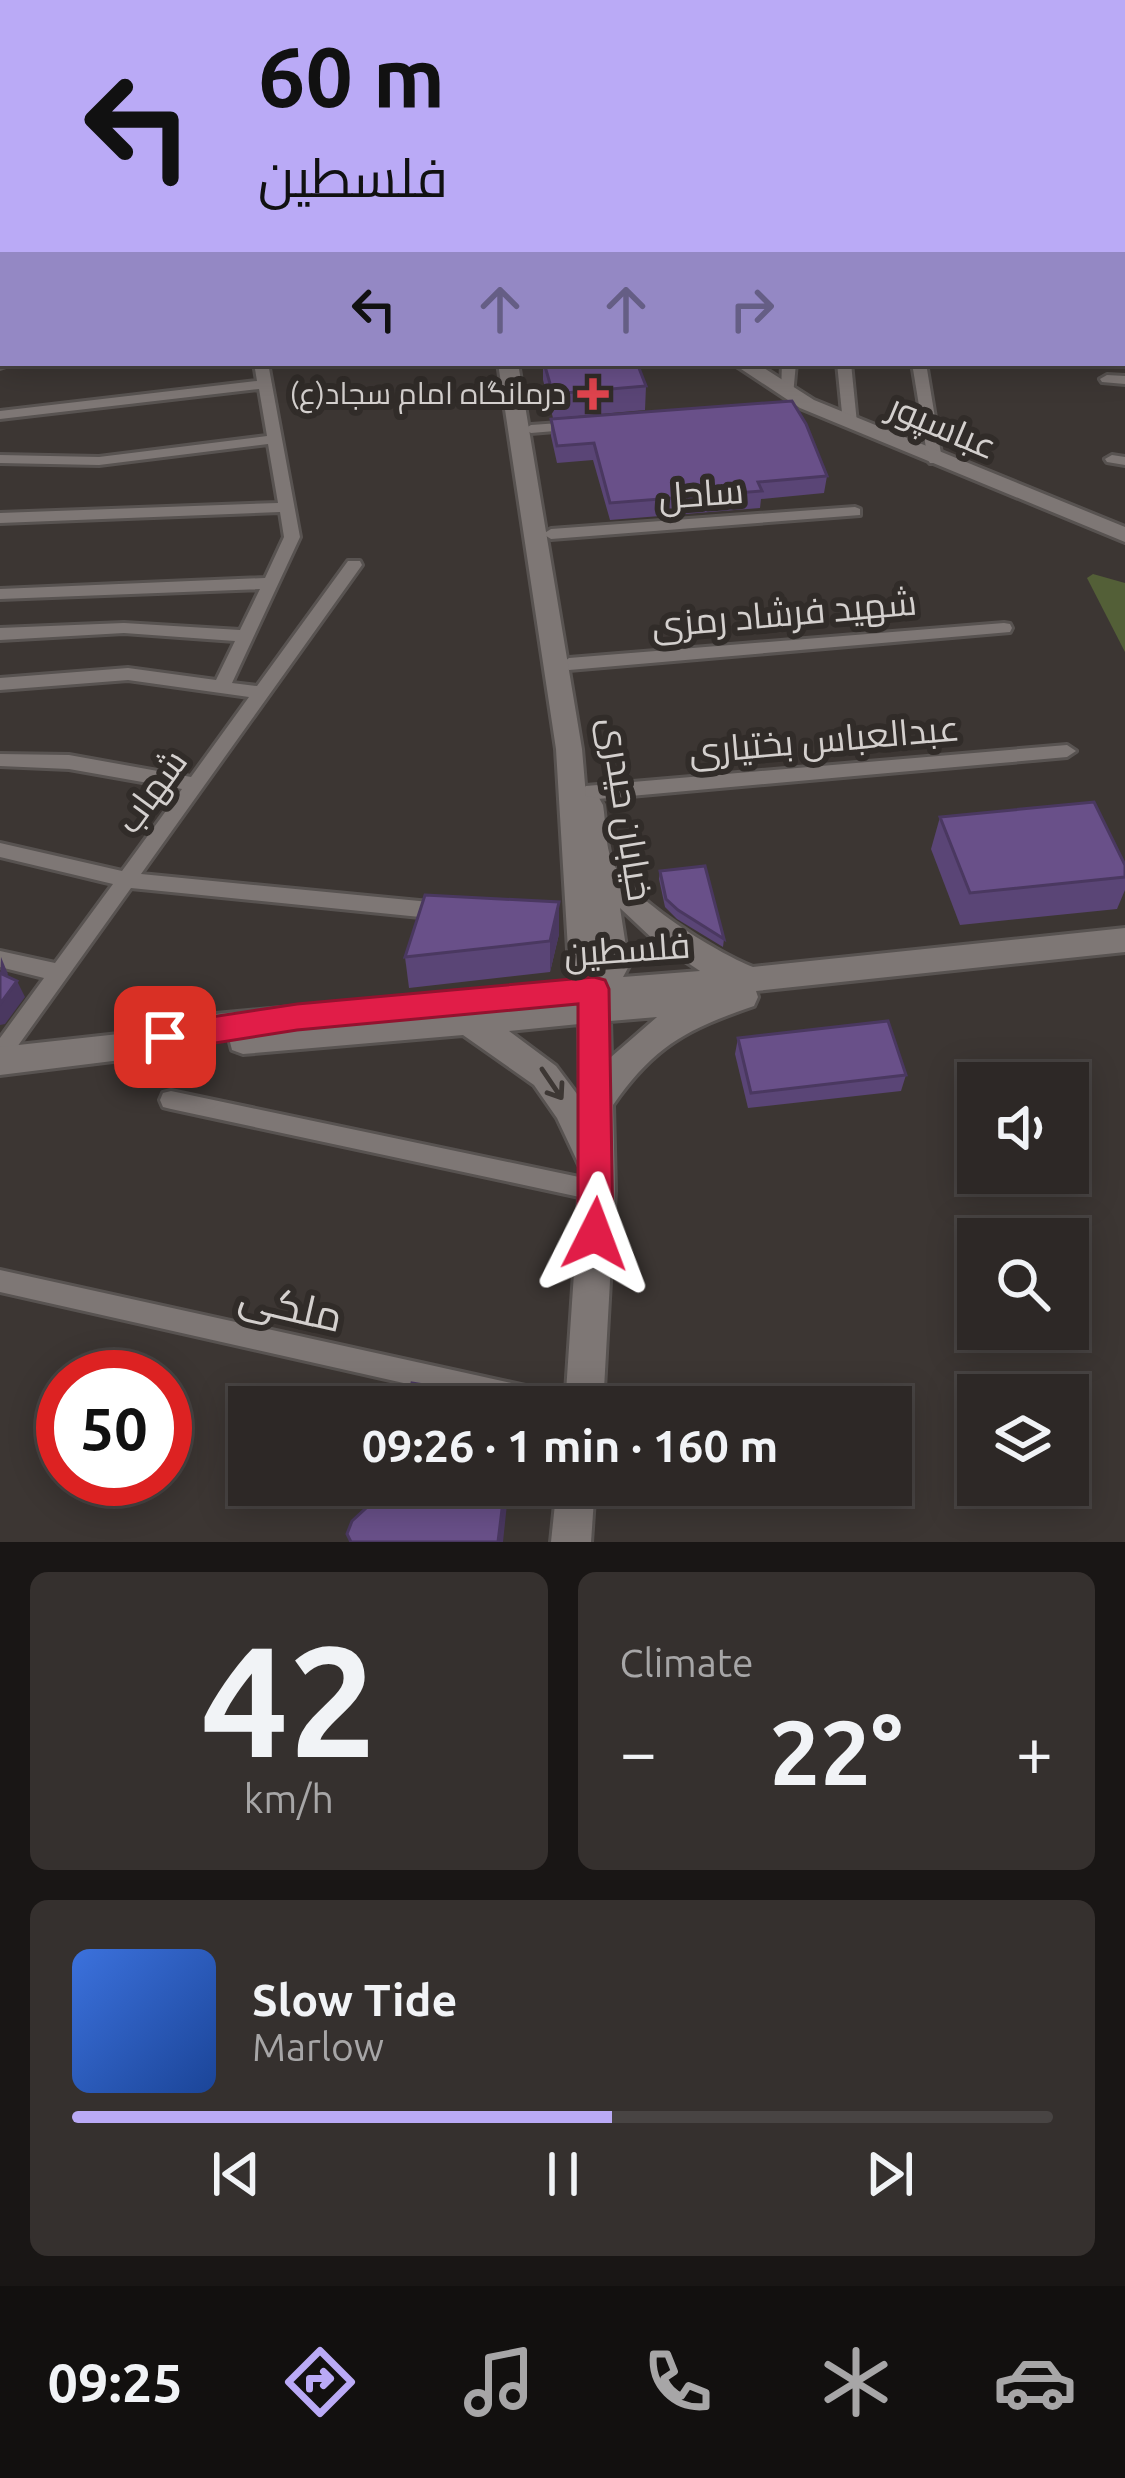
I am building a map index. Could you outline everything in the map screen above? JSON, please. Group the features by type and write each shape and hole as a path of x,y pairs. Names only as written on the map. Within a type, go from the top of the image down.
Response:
{"street":[{"path":"221,687 292,537 262,366"},
{"name":"خیابان حیدری","path":"508,366 569,749 571,923 594,1000"},
{"name":"خیابان حیدری","path":"519,366 551,534 614,966 594,1000"},
{"name":"عباسپور","path":"746,366 790,402 1125,535"},
{"path":"789,366 790,402"},
{"path":"844,366 850,423"},
{"path":"919,366 935,460"},
{"path":"1106,379 1125,380"},
{"path":"0,415 265,384"},
{"path":"531,429 597,424"},
{"path":"0,460 99,461 275,439"},
{"path":"0,518 287,507"},
{"name":"ساحل","path":"551,534 855,512"},
{"name":"شهاب","path":"0,1058 354,565"},
{"path":"0,593 270,584"},
{"path":"0,634 124,628 246,635"},
{"name":"شهید فرشاد رمزی","path":"569,664 1004,628"},
{"path":"0,685 128,674 263,693"},
{"name":"عبدالعباس بختیاری","path":"586,793 1067,751"},
{"path":"0,760 69,762 196,785"},
{"path":"0,850 127,880 454,912"},
{"path":"601,869 671,940 748,988"},
{"name":"فلسطین","path":"748,988 1125,940"},
{"name":"فلسطین","path":"137,1045 194,1029 1125,956"},
{"path":"0,959 60,973"},
{"path":"596,1102 645,1039 670,1021 748,988"},
{"path":"585,1386 598,1185 594,1000"},
{"name":"فلسطین","path":"0,1058 469,1022 594,1000"},
{"path":"469,1022 546,1072 577,1124 598,1185"},
{"path":"171,1100 598,1185"},
{"name":"ملکی","path":"0,1281 472,1386"},
{"path":"571,1542 574,1506"}],"green space":[{"path":"1093,574 1125,583 1125,652 1087,578"}],"building":[{"path":"545,366 638,366 646,386 553,394"},
{"path":"792,401 827,476 758,482 762,491 610,503 594,443 557,446 551,419"},
{"path":"1094,802 1125,865 1125,877 970,893 940,817"},
{"path":"705,866 724,939 666,899 660,871"},
{"path":"425,895 559,902 550,941 405,957"},
{"path":"0,973 17,981 0,1004"},
{"path":"888,1021 906,1075 751,1093 738,1038"},
{"path":"368,1506 502,1506 498,1542 351,1542 347,1534 352,1521"}],"place":[{"name":"درمانگاه امام سجاد(ع)","path":"593,394"}],"route":[{"path":"165,1037 297,1017 594,989 595,1234"}]}
